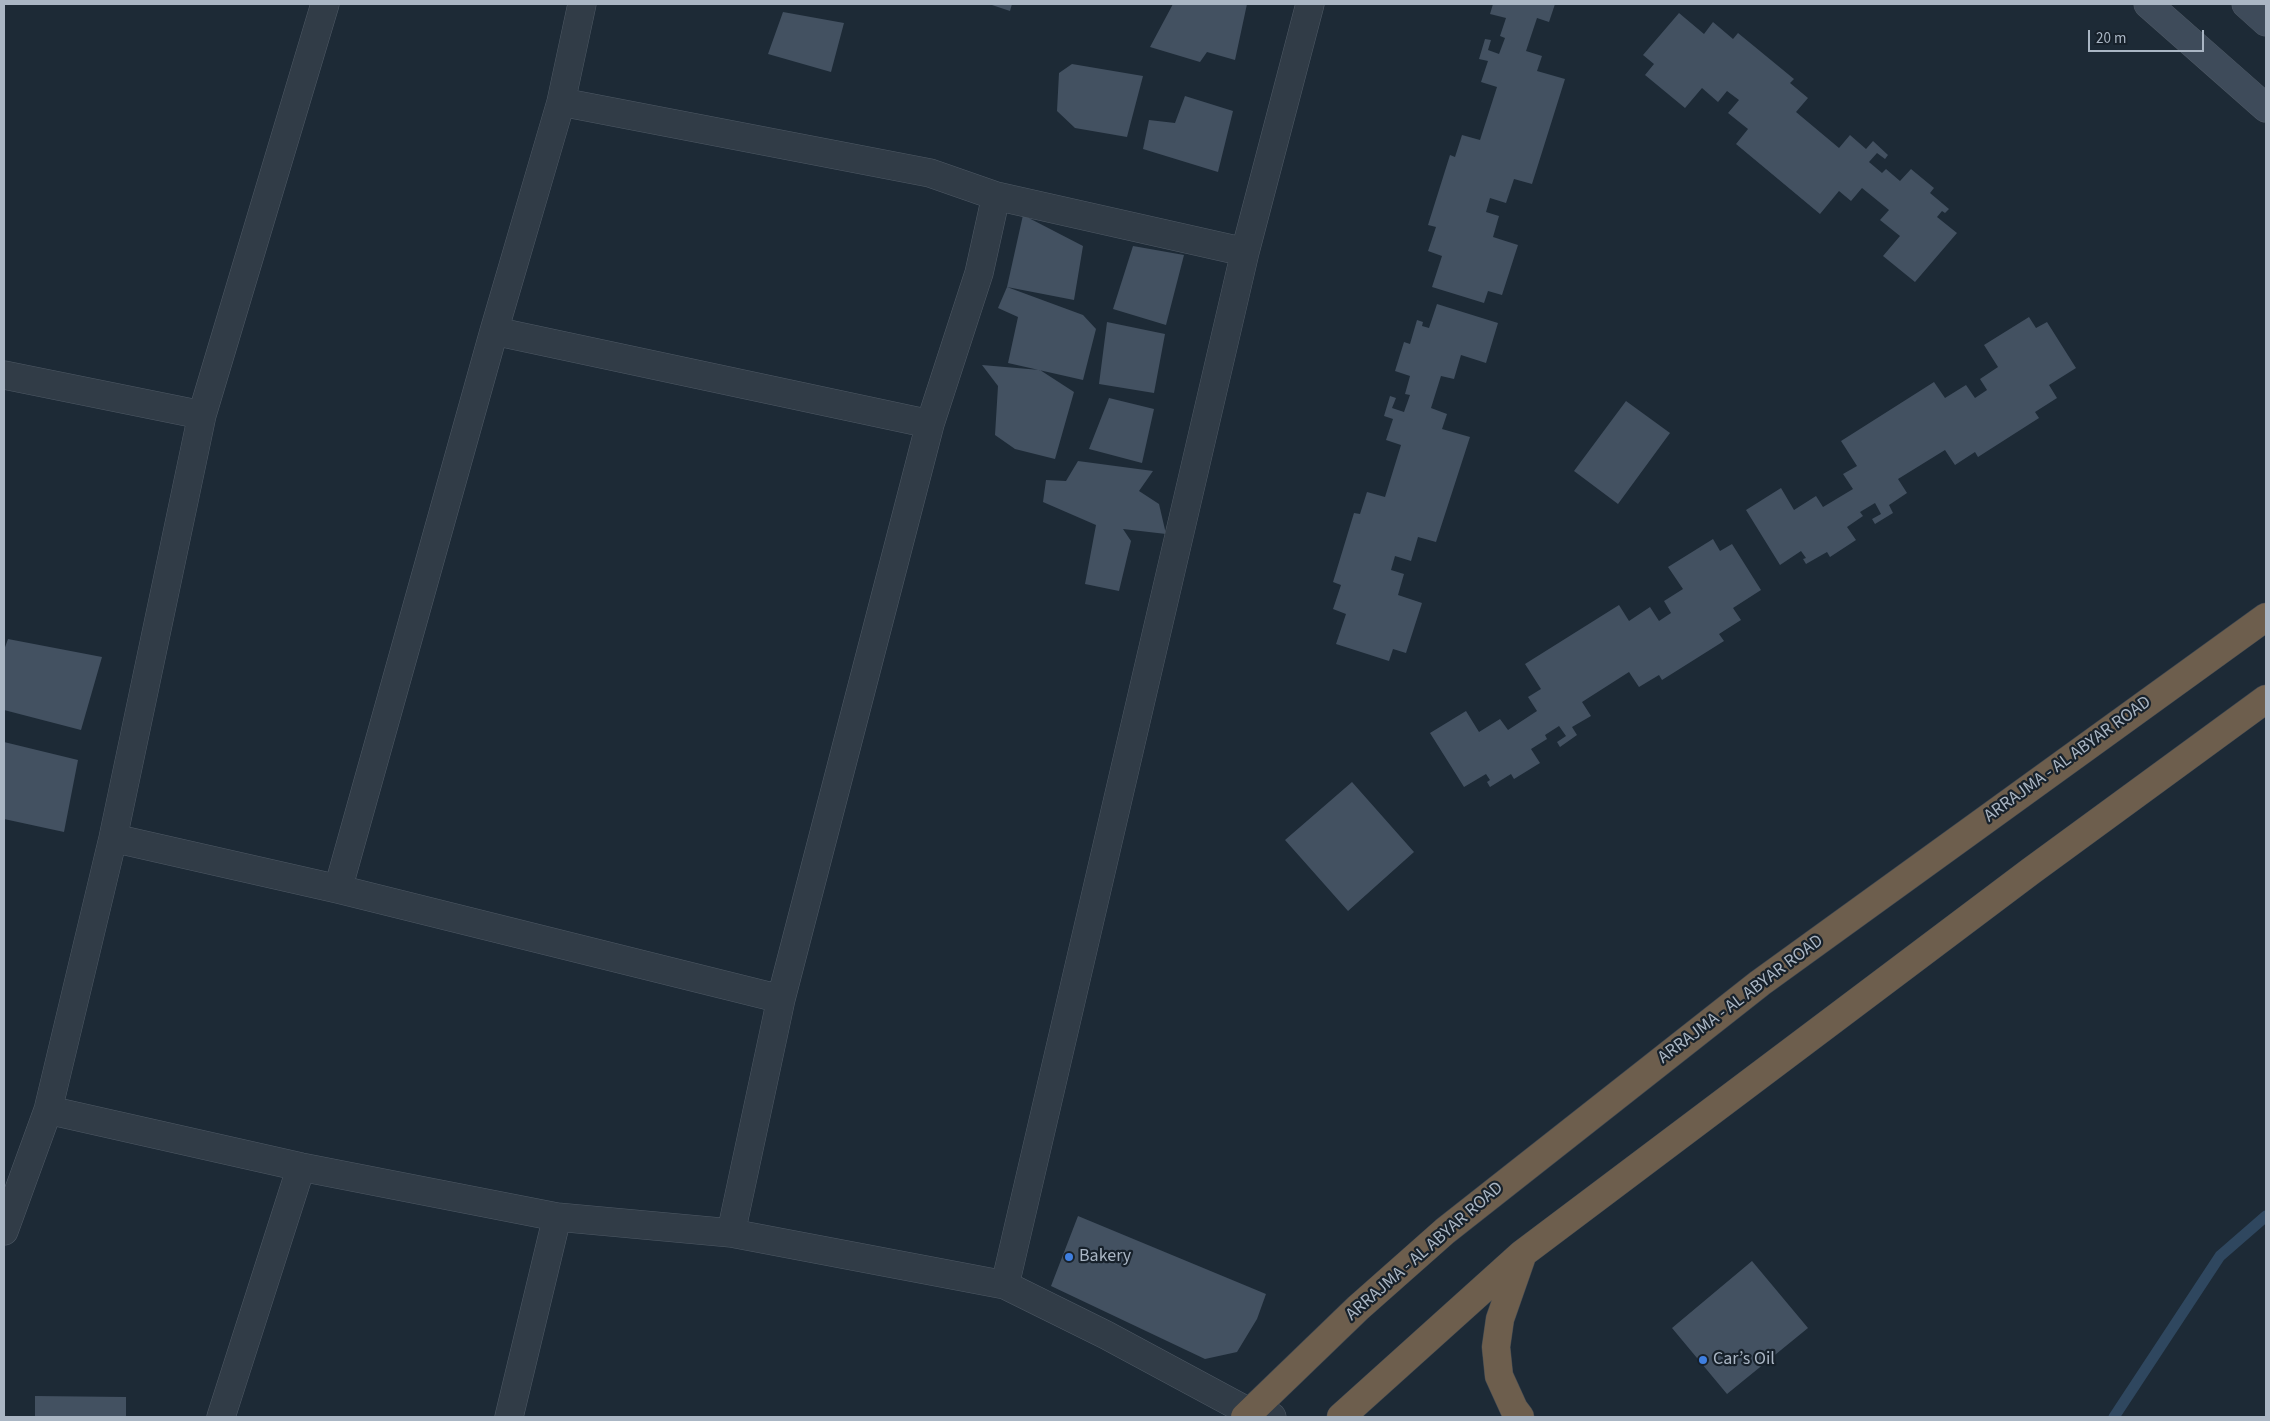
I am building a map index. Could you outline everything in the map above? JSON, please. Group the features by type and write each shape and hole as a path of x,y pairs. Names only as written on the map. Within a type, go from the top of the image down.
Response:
{"highway":[{"name":"ARRAJMA - AL ABYAR ROAD","path":"1256,1415 1358,1308 1444,1230 1729,1007 2266,617"},
{"path":"1341,1417 1522,1254 2031,871 2266,699"},
{"path":"1520,1417 1514,1409 1499,1376 1496,1347 1500,1319 1522,1254"}],"street":[{"path":"4,1231 48,1110 113,838 202,416 325,4"},
{"path":"338,889 494,331 561,102 582,4"},
{"path":"1005,1285 1245,252 1310,4"},
{"path":"2148,4 2266,108"},
{"path":"2246,4 2266,22"},
{"path":"561,102 930,173 996,196 1245,252"},
{"path":"731,1233 781,999 930,424 979,273 996,196"},
{"path":"494,331 930,424"},
{"path":"4,375 202,416"},
{"path":"113,838 338,889 781,999"},
{"path":"48,1110 301,1167 557,1217 731,1233 1005,1285 1106,1335 1256,1415"},
{"path":"221,1417 301,1167"},
{"path":"509,1417 557,1217"}],"building":[{"path":"989,4 1012,4 1010,11"},
{"path":"1173,4 1247,4 1235,60 1207,52 1200,62 1150,47"},
{"path":"1493,4 1555,4 1549,22 1537,18 1526,51 1542,56 1537,71 1565,79 1532,184 1514,179 1506,203 1490,198 1486,212 1499,216 1493,237 1518,245 1502,295 1488,291 1484,303 1432,287 1442,256 1428,251 1436,227 1428,225 1450,155 1455,157 1462,135 1480,140 1497,87 1481,82 1488,61 1479,59 1485,39 1491,40 1488,50 1499,54 1505,38 1500,36 1506,18 1490,14"},
{"path":"783,12 844,23 831,72 768,54"},
{"path":"1679,13 1704,34 1713,22 1733,39 1738,33 1794,79 1790,83 1808,98 1796,112 1839,148 1850,135 1866,149 1873,141 1888,155 1885,159 1877,153 1869,162 1882,173 1886,169 1900,181 1911,169 1934,188 1930,193 1949,209 1945,213 1942,211 1937,217 1957,233 1915,282 1883,256 1900,236 1880,220 1889,210 1862,188 1851,201 1839,191 1820,214 1736,144 1748,129 1728,113 1739,100 1727,91 1718,102 1702,88 1685,108 1645,75 1654,64 1643,55"},
{"path":"1072,64 1143,76 1127,137 1075,128 1057,111 1059,73"},
{"path":"1185,96 1233,111 1218,172 1143,149 1149,120 1175,123"},
{"path":"1023,215 1083,246 1074,300 1007,287"},
{"path":"1133,246 1184,255 1166,325 1113,309"},
{"path":"1007,287 1083,315 1096,329 1083,380 1008,363 1018,317 998,308"},
{"path":"1437,304 1498,323 1486,363 1461,355 1454,379 1441,376 1431,408 1447,414 1442,429 1470,437 1436,542 1418,537 1411,561 1395,556 1391,570 1404,574 1398,595 1422,603 1406,653 1393,649 1389,661 1336,644 1346,614 1333,609 1341,585 1333,582 1354,513 1360,514 1367,492 1385,497 1401,445 1386,440 1393,419 1384,416 1390,396 1396,398 1392,408 1404,412 1410,395 1405,394 1410,376 1395,371 1404,342 1410,344 1417,320 1423,322 1422,326 1429,328"},
{"path":"2029,317 2036,328 2047,322 2076,368 2049,385 2057,398 2035,412 2039,418 1978,457 1975,452 1955,465 1945,450 1898,479 1907,493 1889,505 1893,513 1875,524 1872,519 1881,514 1875,503 1860,512 1863,516 1847,527 1856,540 1830,557 1827,552 1806,564 1803,559 1806,558 1801,551 1780,565 1746,510 1781,488 1794,510 1816,496 1823,507 1853,489 1843,474 1857,466 1841,441 1934,382 1945,398 1966,385 1975,398 1987,390 1980,379 1998,367 1984,345"},
{"path":"1107,322 1165,334 1154,393 1099,384"},
{"path":"982,365 1040,370 1074,392 1055,459 1015,449 995,435 998,386"},
{"path":"1109,398 1154,409 1142,463 1089,449"},
{"path":"1626,401 1670,433 1618,504 1574,471"},
{"path":"1078,461 1153,471 1139,491 1159,504 1166,534 1123,529 1131,541 1119,591 1085,584 1096,525 1043,502 1046,480 1066,481"},
{"path":"1713,539 1720,551 1732,544 1761,590 1733,608 1741,620 1719,634 1724,641 1662,680 1659,675 1639,687 1629,672 1582,702 1591,716 1572,727 1577,735 1560,747 1557,742 1566,736 1559,726 1545,735 1547,739 1531,749 1540,763 1514,779 1511,774 1490,787 1487,782 1490,780 1486,774 1464,787 1430,733 1466,711 1479,732 1500,719 1508,730 1537,711 1528,697 1541,689 1525,664 1619,605 1629,621 1650,607 1659,621 1671,613 1664,601 1683,589 1668,567"},
{"path":"8,639 102,657 81,730 4,710 4,650"},
{"path":"4,742 78,760 64,832 4,819"},
{"path":"1352,782 1414,852 1348,911 1285,840"},
{"path":"1078,1216 1266,1294 1257,1319 1237,1352 1205,1359 1051,1286"},
{"path":"1752,1261 1808,1328 1727,1394 1672,1328"},
{"path":"35,1396 126,1397 126,1417 35,1417"}],"waterway":[{"path":"2114,1417 2220,1256 2266,1216"}],"place":[{"name":"Bakery","path":"1069,1257"},
{"name":"Car’s Oil","path":"1703,1360"}]}
